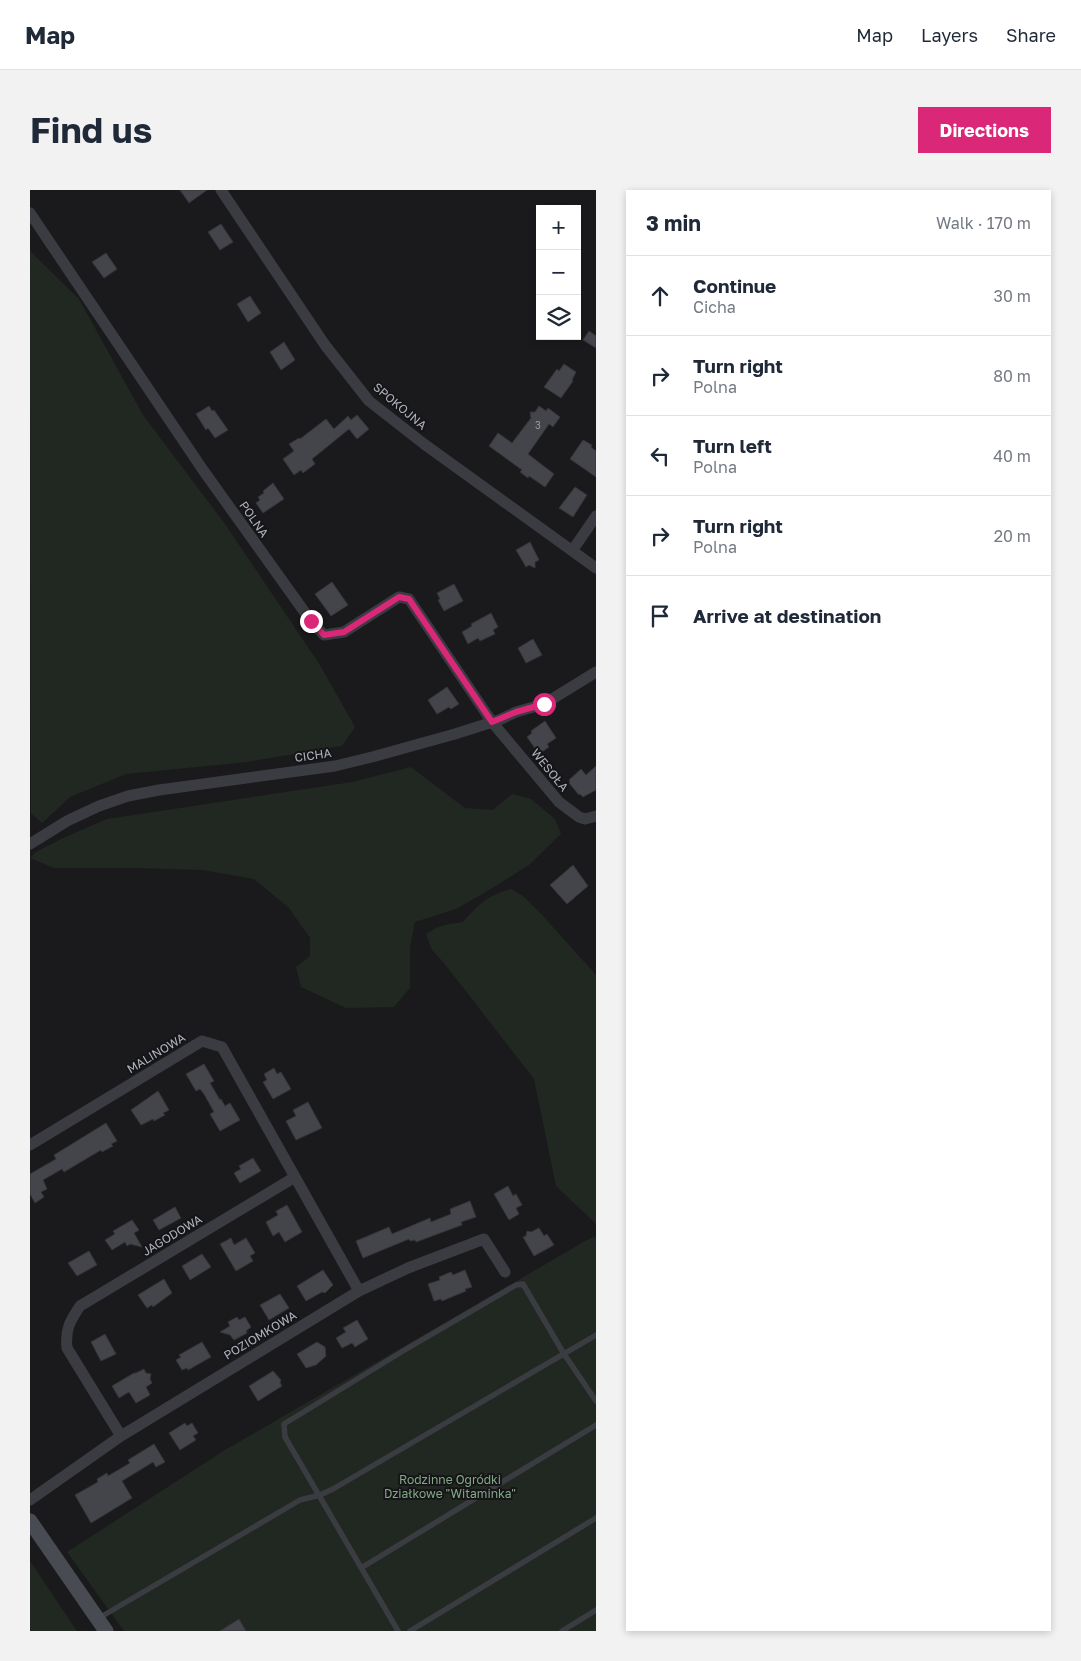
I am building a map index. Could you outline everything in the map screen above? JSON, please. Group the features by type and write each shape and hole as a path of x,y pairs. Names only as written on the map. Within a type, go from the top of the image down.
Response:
{"main road":[{"path":"30,1521 101,1625"}],"street":[{"name":"SPOKOJNA","path":"221,190 325,345 369,401 432,450 596,568"},
{"name":"POLNA","path":"30,213 203,470 311,621 324,635 344,632 399,597 409,599 492,722"},
{"path":"572,551 596,516"},
{"name":"CICHA","path":"30,844 67,821 99,806 128,796 335,766 492,722 516,712 544,704 596,672"},
{"name":"WESOŁA","path":"492,722 559,802 580,818 586,820 596,816"},
{"name":"MALINOWA","path":"30,1146 202,1041 222,1047 295,1178"},
{"path":"295,1178 359,1291"},
{"name":"JAGODOWA","path":"122,1436 67,1348 66,1335 71,1320 80,1306 295,1178"},
{"name":"POZIOMKOWA","path":"30,1500 122,1436 359,1291 408,1268 484,1239 505,1272"}],"lane":[{"path":"398,1631 285,1437 284,1424 516,1285 523,1284 564,1354 596,1401"},
{"path":"101,1625 300,1500 320,1495 333,1489 596,1334"},
{"path":"361,1568 596,1425"},
{"path":"410,1631 596,1518"},
{"path":"562,1631 596,1610"}],"green space":[{"path":"30,251 79,299 143,415 225,524 320,665 355,727 342,746 247,762 126,774 70,797 42,823 31,813"},
{"path":"411,767 465,808 493,810 512,794 531,799 555,819 561,834 529,865 491,889 456,909 415,922 410,948 410,988 394,1007 346,1008 301,987 296,967 310,956 310,938 289,908 254,879 203,870 54,868 30,858 36,852 61,839 107,819 352,782"},
{"path":"511,889 523,896 543,916 596,975 596,1224 556,1186 534,1079 432,950 426,934 448,924 463,922 484,901 496,894"},
{"name":"Rodzinne Ogródki Działkowe \"Witaminka\"","path":"594,1236 596,1239 596,1631 124,1631 67,1552 225,1450"},
{"path":"30,1561 77,1631 30,1631"}],"building":[{"path":"180,190 207,190 189,203"},
{"path":"221,224 233,242 220,250 208,232"},
{"path":"106,253 117,269 104,278 92,262"},
{"path":"250,296 261,313 248,322 237,304"},
{"path":"589,331 596,336 596,348 583,340"},
{"path":"284,342 295,360 281,370 270,352"},
{"path":"564,364 576,372 573,381 561,398 544,387 557,369 559,371"},
{"path":"209,406 228,430 215,438 208,428 206,430 196,414"},
{"path":"539,406 546,411 548,408 560,417 553,427 549,424 528,454 554,474 545,487 529,476 528,478 520,472 522,470 489,446 498,433 512,443 531,418 530,412 535,412"},
{"path":"357,415 369,429 357,439 349,429 312,459 315,464 303,473 301,470 294,475 283,459 294,451 289,444 300,439 326,419 334,429 348,416 351,420"},
{"path":"583,440 592,445 591,447 596,451 596,477 570,459"},
{"path":"273,483 284,499 263,513 256,503 260,500 258,497"},
{"path":"575,487 587,495 573,517 559,508"},
{"path":"530,542 539,560 535,562 535,568 529,565 526,567 516,550"},
{"path":"332,582 348,605 331,616 315,594"},
{"path":"454,584 463,601 444,611 438,600 440,599 437,593"},
{"path":"491,613 498,627 493,630 495,634 480,641 478,638 468,644 462,632 472,626 471,624"},
{"path":"533,639 542,655 526,663 518,648"},
{"path":"447,687 459,704 437,714 428,700"},
{"path":"545,721 556,738 547,744 549,747 539,754 527,737 532,733 531,731"},
{"path":"596,766 596,790 583,797 579,795 569,783 569,780 581,769 586,775"},
{"path":"573,865 588,886 567,904 550,885"},
{"path":"204,1064 214,1081 210,1083 220,1100 225,1106 230,1103 240,1120 220,1131 210,1114 214,1112 204,1094 200,1089 196,1091 186,1074"},
{"path":"274,1068 277,1074 281,1072 291,1089 273,1099 263,1082 267,1080 264,1074"},
{"path":"158,1091 169,1110 163,1113 165,1115 154,1121 153,1119 141,1125 131,1110"},
{"path":"308,1102 322,1128 296,1140 286,1121 296,1116 293,1110"},
{"path":"106,1123 117,1141 111,1144 113,1146 102,1152 101,1150 64,1172 62,1169 43,1180 47,1189 41,1192 44,1197 35,1203 30,1194 30,1174 56,1159 54,1155"},
{"path":"253,1158 261,1171 240,1183 234,1173 241,1169 239,1166"},
{"path":"508,1186 513,1196 516,1194 522,1205 516,1208 519,1214 509,1220 494,1194"},
{"path":"470,1201 476,1217 461,1222 462,1225 416,1242 409,1239 363,1258 356,1241 389,1227 392,1234 430,1218 431,1222 451,1214 450,1209"},
{"path":"287,1205 302,1232 285,1242 279,1232 273,1236 266,1222 278,1215 276,1211"},
{"path":"175,1207 181,1218 159,1230 153,1220"},
{"path":"132,1220 139,1230 134,1233 142,1247 130,1244 127,1246 125,1242 112,1250 105,1240 115,1234 113,1231"},
{"path":"539,1228 544,1236 547,1234 554,1245 534,1256 523,1237 526,1236 527,1231 531,1232"},
{"path":"231,1238 234,1245 246,1238 255,1253 250,1256 253,1261 236,1271 220,1244"},
{"path":"89,1251 97,1265 77,1276 68,1263"},
{"path":"202,1254 211,1267 190,1280 182,1266"},
{"path":"323,1270 333,1285 325,1293 322,1292 306,1301 297,1286"},
{"path":"465,1270 472,1287 442,1301 441,1299 434,1301 428,1284 440,1280 439,1277 451,1272 453,1275"},
{"path":"164,1279 172,1293 153,1307 152,1305 147,1308 138,1295"},
{"path":"280,1294 289,1308 269,1320 260,1305"},
{"path":"237,1317 239,1320 245,1317 251,1327 246,1331 247,1333 234,1340 230,1335 220,1332 230,1326 228,1322"},
{"path":"357,1320 368,1339 355,1347 352,1343 342,1348 336,1338 346,1332 343,1328"},
{"path":"105,1334 116,1354 101,1361 91,1342"},
{"path":"202,1342 211,1357 188,1370 187,1368 182,1370 176,1360 181,1357 179,1355"},
{"path":"317,1342 325,1347 326,1356 316,1365 306,1368 297,1354"},
{"path":"144,1369 146,1373 151,1374 150,1379 152,1383 146,1387 150,1395 136,1403 129,1392 119,1398 112,1386"},
{"path":"273,1371 281,1380 282,1386 258,1401 249,1386"},
{"path":"185,1423 187,1426 192,1423 198,1433 193,1436 196,1440 180,1450 169,1433"},
{"path":"154,1444 165,1462 156,1467 153,1462 122,1481 132,1498 91,1523 75,1495 98,1482 97,1479 107,1473 108,1476 130,1463 128,1460"},
{"path":"239,1619 246,1631 220,1631"}],"route":[{"path":"311,621 324,635 344,632 399,597 409,599 492,722 516,712 544,704"}]}
